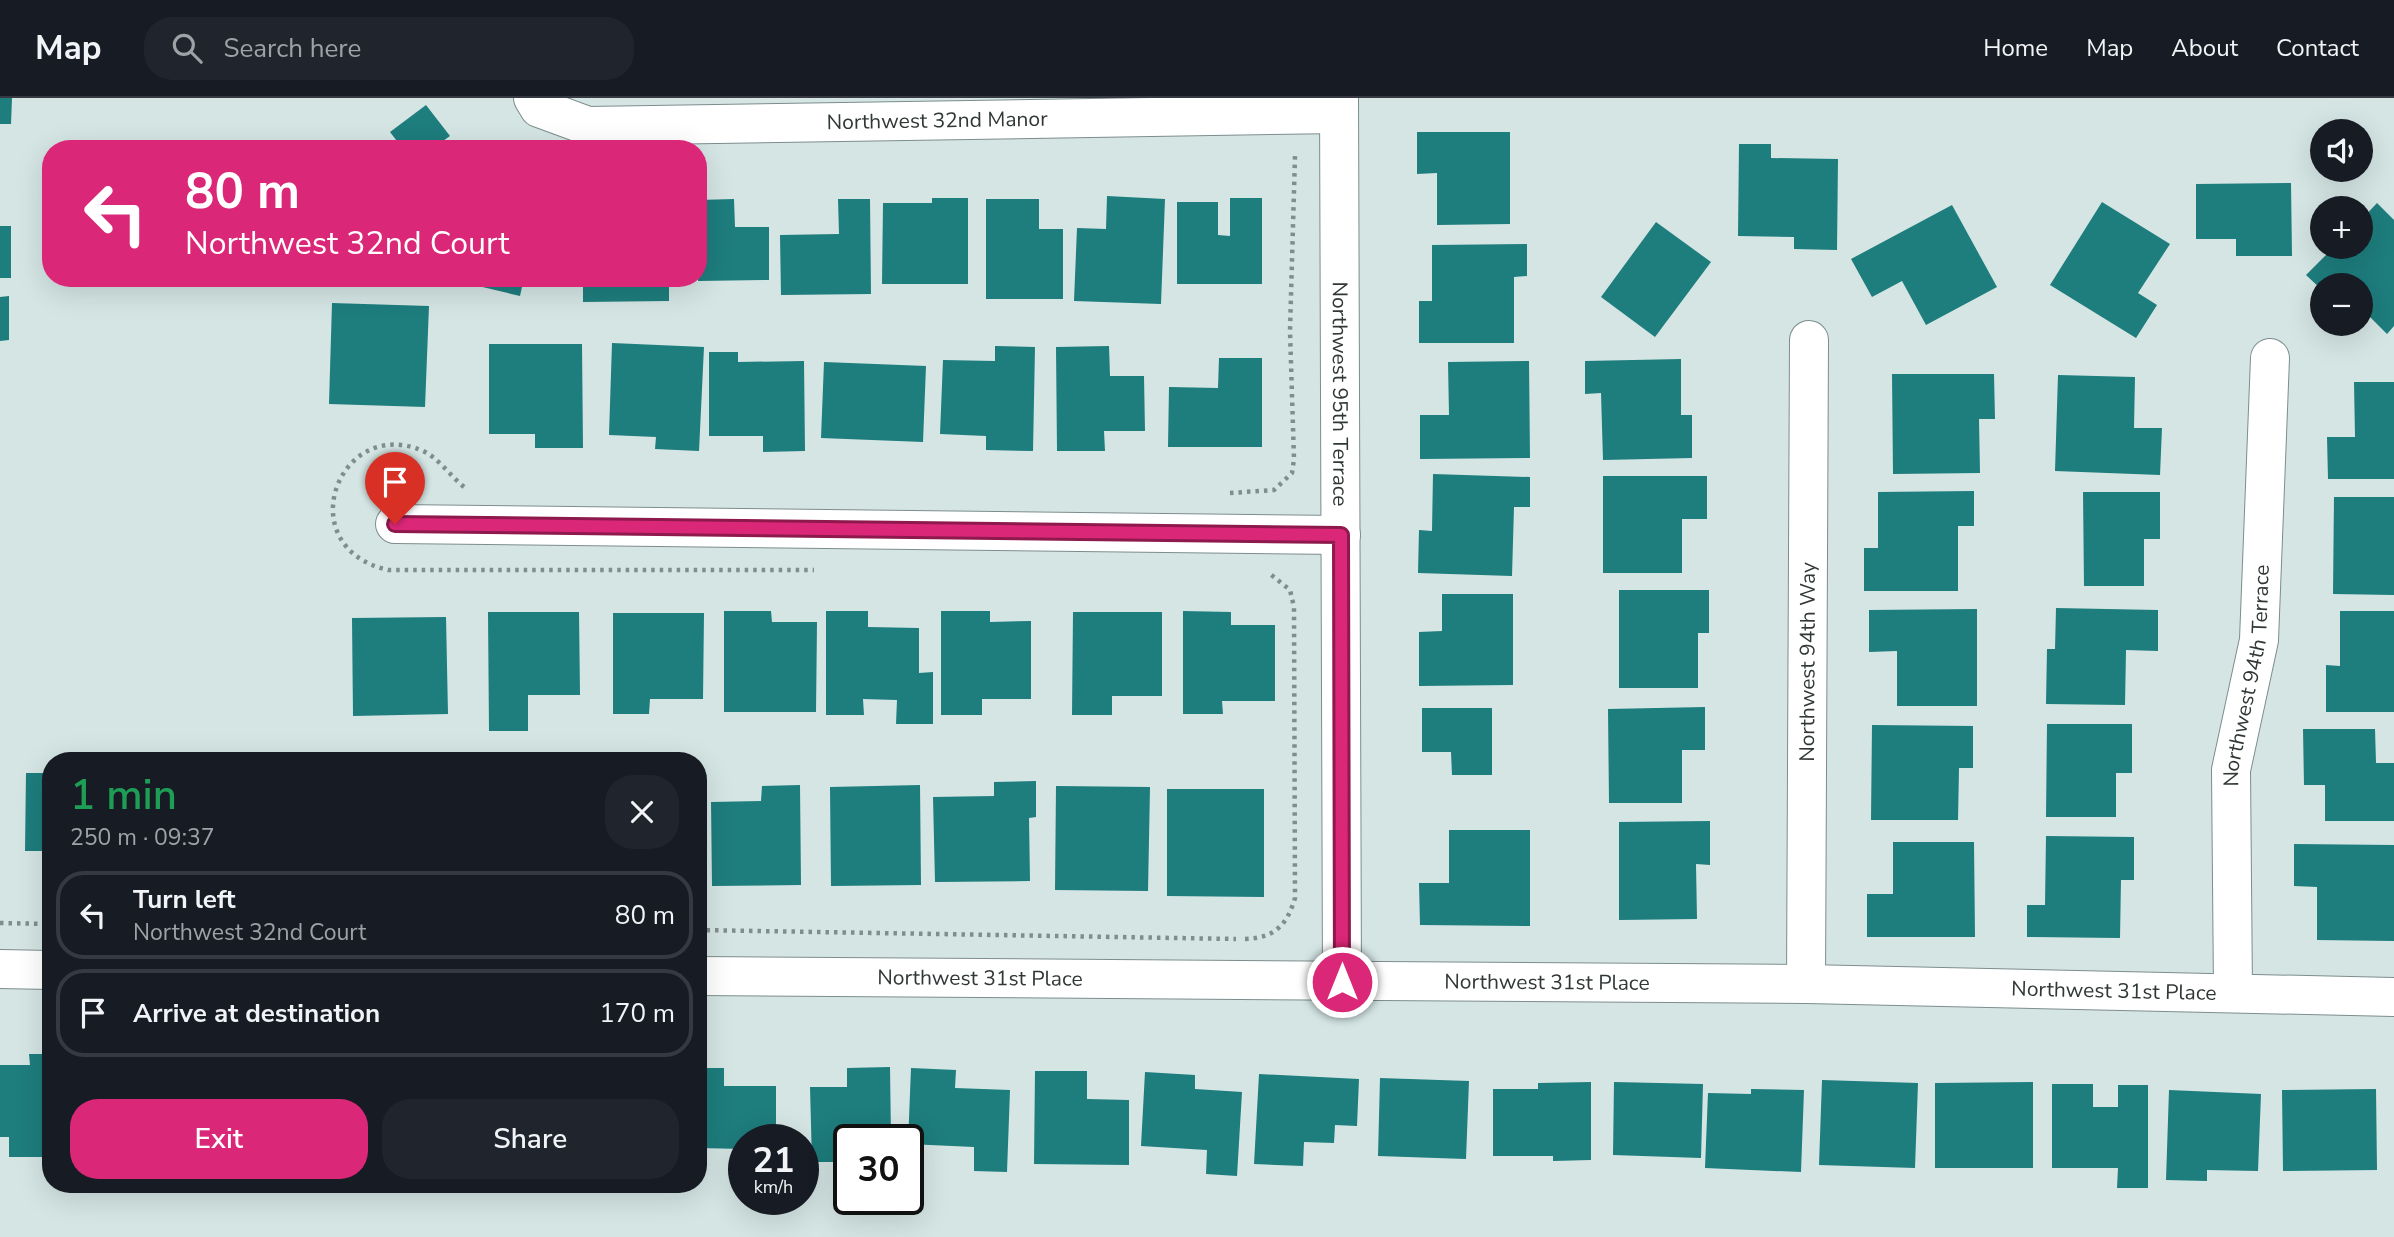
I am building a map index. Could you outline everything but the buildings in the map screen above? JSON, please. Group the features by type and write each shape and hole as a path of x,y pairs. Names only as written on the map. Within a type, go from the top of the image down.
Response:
{"street":[{"name":"Northwest 32nd Manor","path":"536,103 588,126 915,109 1339,106"},
{"name":"Northwest 95th Terrace","path":"1339,106 1342,982"},
{"name":"Northwest 94th Way","path":"1806,984 1809,341"},
{"name":"Northwest 94th Terrace","path":"2233,992 2231,770 2259,640 2270,358"},
{"path":"395,524 1341,535"},
{"path":"0,969 42,970"},
{"name":"Northwest 31st Place","path":"707,976 1806,984 2394,997"}],"path":[{"path":"1222,493 1274,490 1292,473 1294,459 1290,331 1295,156"},
{"path":"474,492 465,488 423,451 403,447 379,448 354,460 341,474 334,494 332,518 342,541 355,556 371,567 388,570 822,570"},
{"path":"707,930 1250,939 1275,934 1289,918 1295,898 1294,607 1290,590 1264,570"},
{"path":"0,923 42,924"}],"route":[{"path":"395,524 1341,535 1342,982"}]}
